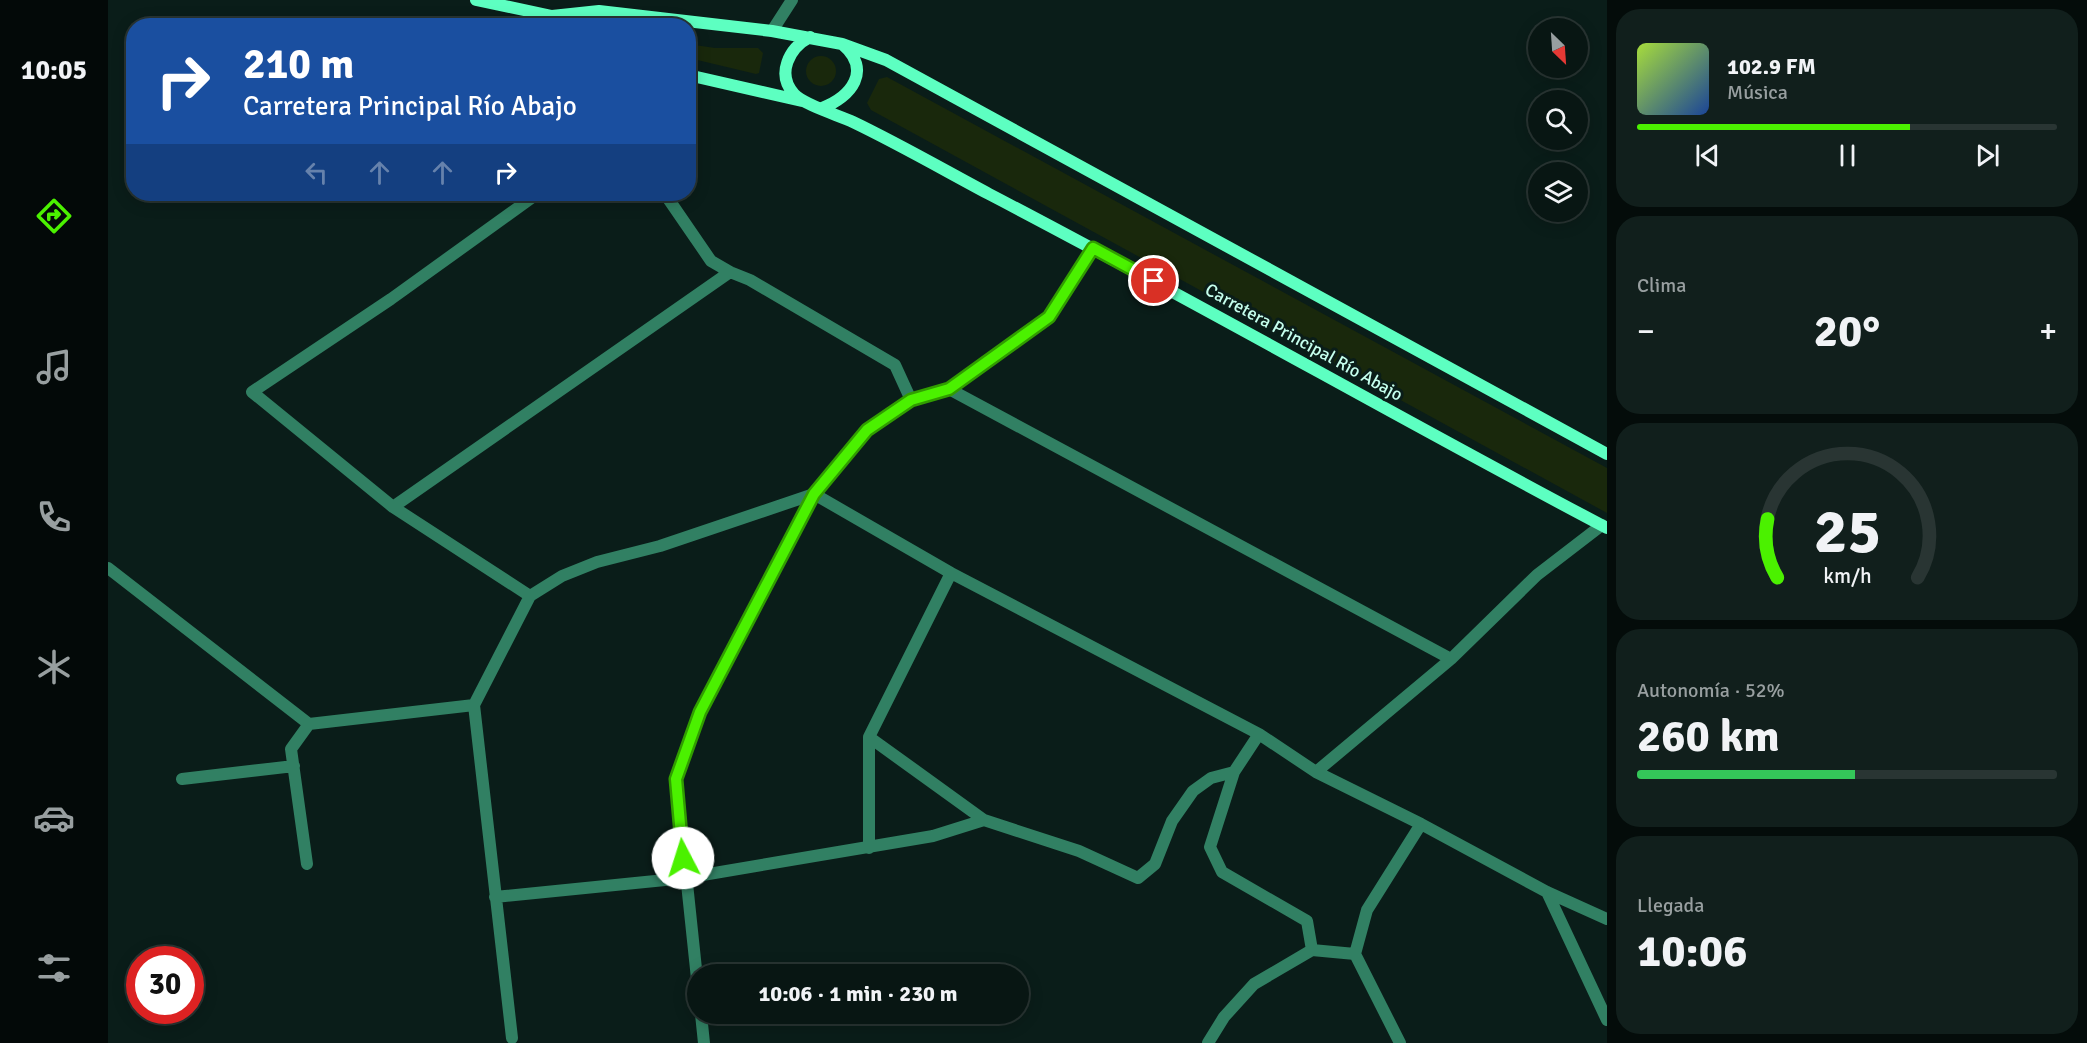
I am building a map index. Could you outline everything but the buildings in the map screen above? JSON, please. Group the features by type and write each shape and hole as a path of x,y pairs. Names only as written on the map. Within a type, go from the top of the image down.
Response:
{"main road":[{"path":"476,0 552,16 599,11 660,18"},
{"path":"696,22 810,37 842,44 886,60 1607,454"},
{"path":"803,101 794,94 785,73 792,51 810,37"},
{"path":"696,78 803,101 822,108 837,102 853,85 856,74 855,62 850,51 842,44"},
{"name":"Carretera Principal Río Abajo","path":"822,108 1093,248 1604,527"}],"street":[{"path":"772,31 792,0"},
{"path":"527,201 391,299 252,392 393,507 530,596"},
{"path":"670,201 711,261 750,280 895,365 911,400"},
{"path":"695,964 676,779 700,712 814,494 867,430 911,400 949,389 1049,317 1093,248"},
{"path":"393,507 730,272"},
{"path":"949,389 1451,659"},
{"path":"512,1038 474,705 530,596 562,576 597,562 660,546 814,494 951,573 1259,734 1316,772 1421,824 1547,892 1607,919"},
{"path":"1316,772 1451,659 1537,575 1604,527"},
{"path":"108,568 309,724 474,705"},
{"path":"869,848 868,737 951,573"},
{"path":"307,864 291,749 309,724"},
{"path":"1259,734 1234,772 1210,847 1222,872 1307,921 1312,950"},
{"path":"868,737 984,820 1079,851 1138,878 1155,864 1172,821 1193,791 1212,778 1234,772"},
{"path":"182,779 294,766"},
{"path":"495,897 685,878 933,836 984,820"},
{"path":"1400,1043 1355,954 1367,910 1421,824"},
{"path":"1547,892 1607,1020"},
{"path":"1208,1043 1224,1017 1254,984 1312,950 1355,954"},
{"path":"701,1024 704,1043"}],"green space":[{"path":"696,45 715,48 758,48 763,53 759,73 696,60"},
{"path":"821,56 832,60 836,71 832,82 821,86 810,82 806,71 810,60"},
{"path":"887,77 1607,468 1607,513 871,110 867,103 879,79"}],"route":[{"path":"683,858 676,779 700,712 814,494 845,455 867,430 911,400 949,389 1049,317 1093,248 1154,281"}]}
